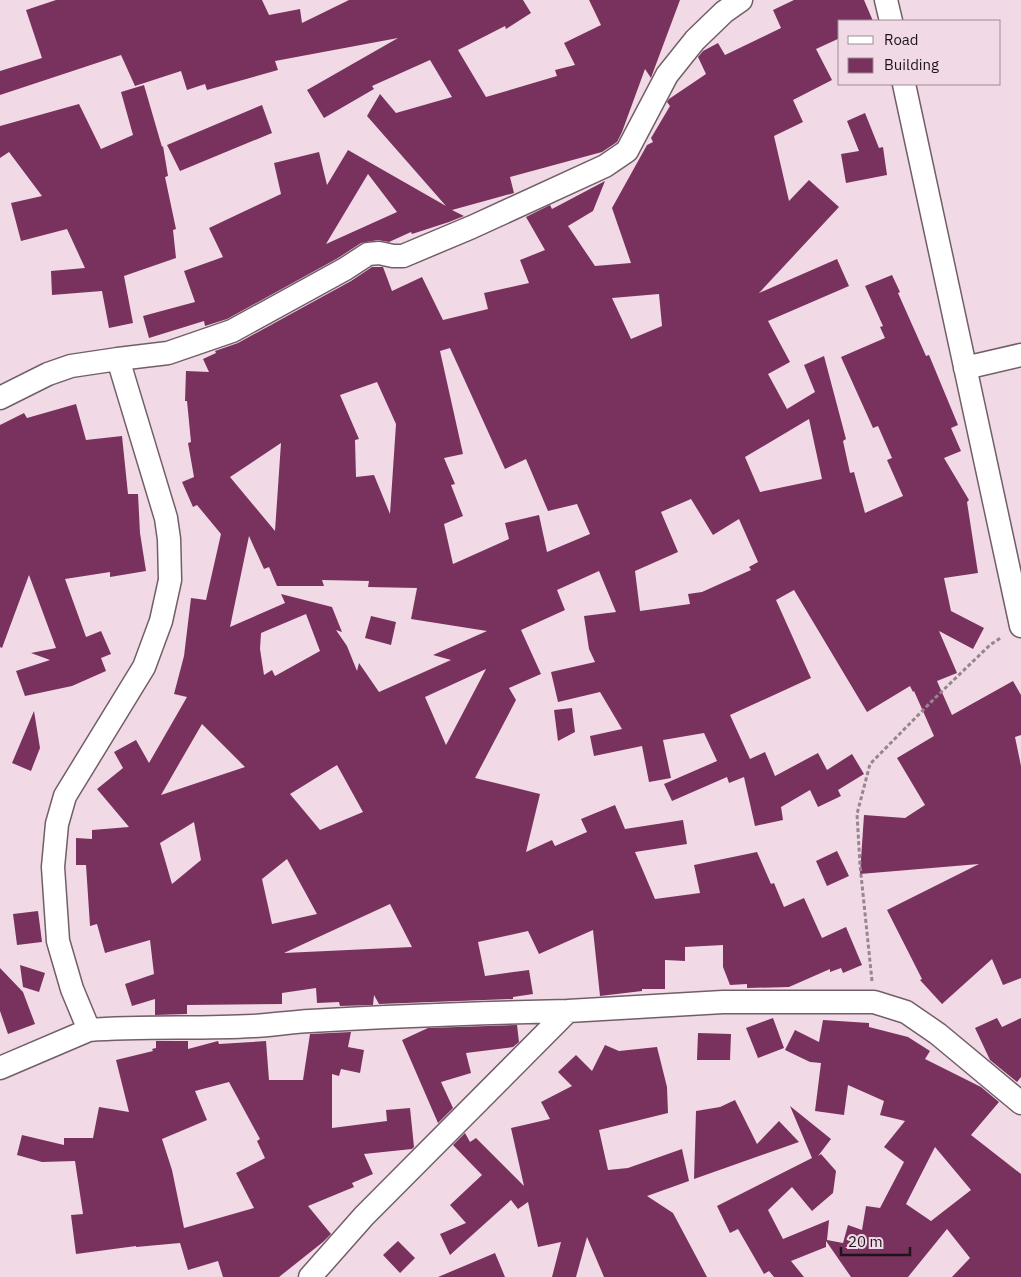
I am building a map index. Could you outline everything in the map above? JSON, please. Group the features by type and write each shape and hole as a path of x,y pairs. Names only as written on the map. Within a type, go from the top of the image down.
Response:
{"street":[{"path":"0,398 48,374 71,366 168,353 232,331 345,269 368,254 380,253 403,256 472,227 605,166 626,152 667,76 695,40 724,12 741,0"},
{"path":"886,0 890,20"},
{"path":"904,85 1021,625"},
{"path":"965,368 1021,355"},
{"path":"90,1030 72,989 58,942 53,867 57,824 65,796 144,667 161,620 170,580 169,539 166,518 118,359"},
{"path":"0,1068 90,1030 255,1026 308,1021 469,1013 568,1011 723,1002 874,1002 906,1012 938,1034 1021,1103"},
{"path":"310,1277 364,1216 568,1011"}],"path":[{"path":"874,1002 860,865 857,814 870,764 990,645 1021,625"}],"building":[{"path":"56,0 262,0 269,15 300,9 302,23 349,0 523,0 531,13 506,29 505,26 458,50 486,97 557,76 555,70 575,65 564,43 601,25 589,0 680,0 651,78 645,69 617,142 602,152 510,177 514,193 452,210 464,216 449,222 412,234 411,232 389,242 378,240 361,243 338,258 227,319 205,326 204,321 149,338 143,316 195,302 184,271 223,257 209,228 281,194 274,163 319,152 327,185 348,150 446,206 367,116 380,94 396,113 452,97 430,60 372,86 374,89 324,118 307,90 398,38 275,61 278,70 207,90 205,84 187,90 181,71 135,86 121,55 0,95 0,71 42,58 26,10","holes":["368,174 397,212 326,244"]},
{"path":"794,0 864,0 873,20 838,20 838,39 816,49 832,80 793,100 803,122 774,136 789,201 809,180 839,207 759,293 837,259 849,286 768,321 790,362 768,374 787,409 815,392 804,365 824,356 846,439 843,441 850,473 854,472 865,513 903,496 887,460 892,458 878,426 873,428 841,357 885,338 880,327 883,326 865,286 892,275 900,292 898,293 926,356 929,355 958,425 951,428 961,451 944,458 969,500 967,502 978,573 944,578 951,611 984,628 973,649 939,631 957,673 937,681 952,715 1013,681 1021,695 1021,735 1015,737 1021,766 1021,978 1003,985 992,959 942,1004 920,980 922,979 887,910 979,864 860,874 864,815 905,818 925,805 897,758 934,736 910,686 867,712 794,590 776,600 811,678 730,715 750,759 765,752 775,776 818,753 827,770 852,754 864,774 838,790 841,796 818,807 810,790 781,807 783,820 755,826 744,777 729,783 727,777 672,801 664,784 717,761 704,733 663,740 671,778 649,782 642,746 594,756 590,736 622,729 600,692 558,702 551,672 595,662 589,649 584,616 616,612 599,571 557,590 565,610 521,630 541,674 509,688 516,700 475,778 540,794 526,852 552,840 555,846 587,832 581,819 615,805 625,829 683,820 687,844 635,852 655,899 700,893 694,865 757,852 771,884 774,883 784,907 804,898 822,938 846,927 862,965 843,973 841,968 830,972 830,969 789,987 747,988 747,984 730,985 723,967 723,945 685,947 685,961 665,960 665,989 642,989 642,991 600,996 593,930 539,954 528,931 478,942 485,976 529,970 533,994 513,997 513,999 379,1004 374,995 373,1005 340,1006 339,1002 317,1003 316,988 282,993 282,1004 187,1005 187,1014 155,1015 155,999 132,1006 125,984 154,974 150,940 105,953 97,924 90,926 86,865 76,865 76,838 92,839 92,830 129,827 97,789 123,768 114,752 136,740 149,763 187,697 174,694 184,656 191,598 206,600 221,534 197,505 193,507 182,482 194,477 188,443 191,442 187,401 185,401 186,371 209,372 203,359 216,353 215,351 238,343 351,281 372,267 383,267 392,291 422,277 443,320 488,309 484,293 529,283 520,260 545,250 526,217 550,205 552,209 605,181 593,211 568,226 595,266 631,263 612,208 647,145 653,142 651,138 670,106 667,102 706,74 698,57 703,51 718,43 725,55 781,28 773,10","holes":["659,294 662,326 631,339 612,298","450,348 505,469 526,459 548,511 577,504 590,534 547,552 539,515 505,523 509,539 453,564 444,524 463,516 451,485 455,484 444,458 463,454 440,351","377,382 396,424 390,514 374,475 356,477 355,440 359,439 340,395","809,419 822,479 760,492 745,457","281,443 275,531 230,477","691,499 713,535 739,519 758,562 749,567 751,570 702,592 688,594 690,604 640,611 635,571 678,552 661,512","249,536 264,569 269,567 277,586 324,586 322,580 369,581 368,587 417,588 411,619 487,631 433,655 451,660 379,692 359,663 357,671 347,646 336,630 342,632 332,607 281,594 285,603 230,627","306,614 320,651 275,676 272,670 264,675 260,649 261,633","486,669 446,745 425,697","202,724 245,767 161,795","337,765 363,812 320,830 290,794","194,822 201,860 172,884 160,843","287,859 317,914 272,924 262,879","390,904 412,947 284,953"]},
{"path":"144,85 163,146 168,176 165,177 176,229 173,230 176,258 124,276 133,323 109,328 102,291 52,295 51,271 85,268 67,229 21,241 11,203 42,196 9,152 0,158 0,126 79,104 101,149 133,135 121,92"},
{"path":"262,105 272,133 180,171 167,145"},
{"path":"865,113 879,148 883,147 887,175 846,183 841,154 859,151 847,121"},
{"path":"76,404 86,440 122,436 128,494 138,494 140,533 146,571 110,577 110,572 65,579 86,637 101,631 111,654 101,658 106,671 72,686 25,696 16,671 50,660 31,653 56,648 29,575 2,648 0,647 0,425 24,413 27,418"},
{"path":"371,616 396,622 391,645 365,638"},
{"path":"572,708 575,732 558,741 554,710"},
{"path":"34,711 40,748 31,771 12,763"},
{"path":"837,851 849,876 827,886 816,861"},
{"path":"38,911 42,942 17,945 13,914"},
{"path":"20,965 45,973 39,992 23,987"},
{"path":"0,968 23,992 35,1024 8,1034 0,1011"},
{"path":"773,1018 784,1048 758,1058 746,1028"},
{"path":"997,1018 1002,1027 1021,1018 1021,1077 1017,1082 990,1060 975,1028"},
{"path":"823,1020 869,1023 869,1027 908,1037 930,1051 925,1059 981,1087 999,1102 971,1135 1021,1174 1021,1277 952,1277 970,1258 947,1229 908,1277 851,1277 826,1241 826,1247 791,1261 804,1277 774,1277 769,1271 764,1274 738,1229 730,1233 717,1206 812,1158 790,1106 831,1139 818,1156 821,1154 836,1171 833,1193 812,1211 792,1187 768,1210 783,1239 829,1220 827,1240 843,1243 848,1225 862,1230 866,1206 880,1208 904,1162 884,1147 905,1121 880,1115 884,1101 848,1085 844,1115 815,1111 821,1063 810,1062 785,1050 795,1030 819,1042","holes":["935,1147 971,1190 931,1221 906,1204"]},
{"path":"517,1025 519,1042 513,1047 466,1053 471,1073 441,1082 453,1108 438,1123 402,1040 428,1028"},
{"path":"351,1032 348,1047 364,1050 360,1073 341,1069 339,1076 332,1074 332,1128 387,1121 386,1110 410,1108 414,1147 412,1149 364,1154 373,1174 352,1183 354,1187 308,1206 331,1234 323,1242 279,1277 223,1277 218,1261 188,1270 180,1243 136,1246 76,1254 71,1215 83,1214 75,1161 42,1162 17,1155 22,1135 64,1145 64,1138 93,1138 99,1107 129,1112 116,1060 153,1051 152,1049 156,1048 156,1041 188,1041 188,1049 218,1041 219,1044 266,1041 269,1080 303,1080 310,1034","holes":["229,1082 260,1139 257,1141 265,1158 236,1173 254,1208 184,1228 172,1170 162,1139 207,1120 195,1091"]},
{"path":"698,1033 731,1034 730,1060 697,1060"},
{"path":"605,1045 619,1051 657,1047 667,1087 668,1113 599,1130 608,1170 628,1168 682,1149 689,1181 647,1196 673,1213 707,1277 604,1277 587,1237 576,1277 552,1277 561,1242 538,1247 528,1202 518,1209 511,1200 450,1255 440,1234 466,1223 450,1205 482,1175 453,1145 465,1133 470,1142 476,1138 524,1186 511,1128 550,1119 541,1102 572,1086 558,1072 576,1055 592,1071"},
{"path":"735,1100 757,1144 779,1121 799,1142 694,1179 696,1111 720,1107"},
{"path":"398,1241 415,1258 400,1273 383,1255"},
{"path":"495,1253 505,1277 438,1277"}]}
